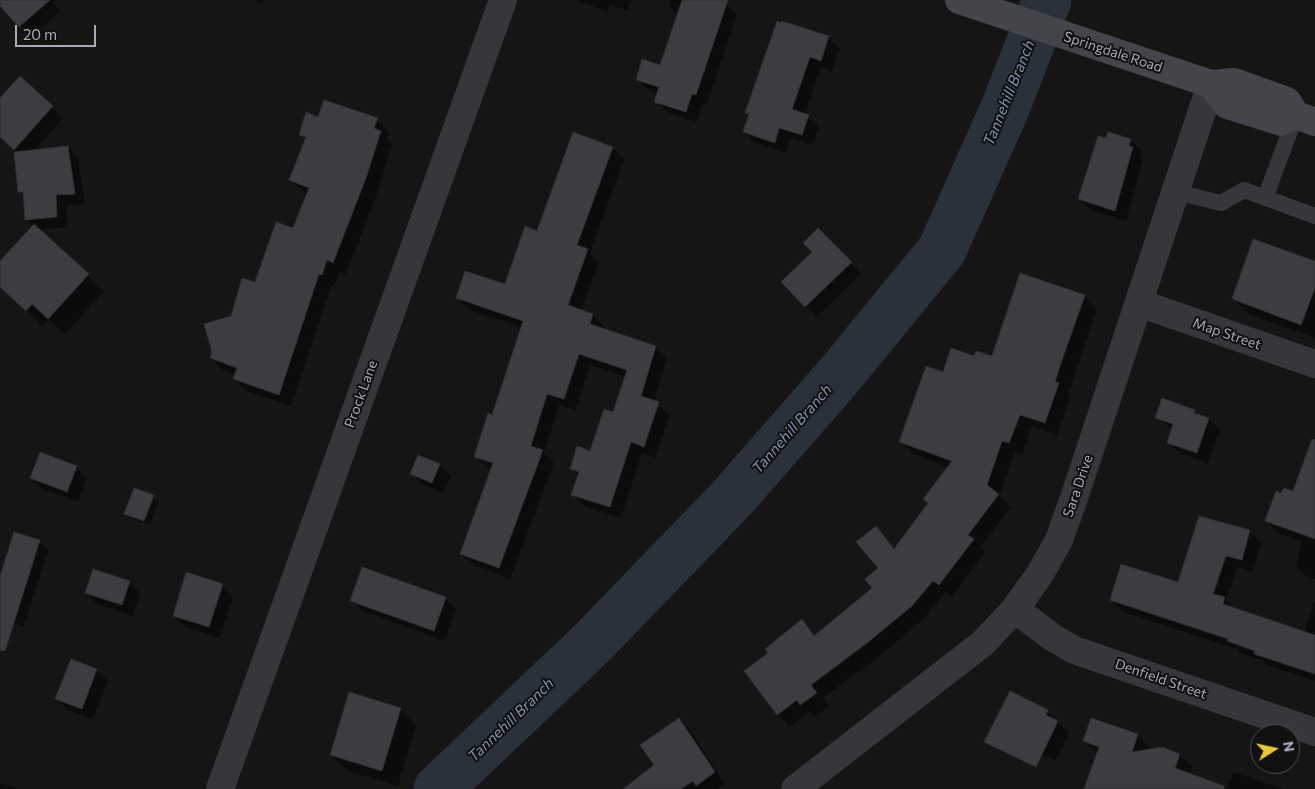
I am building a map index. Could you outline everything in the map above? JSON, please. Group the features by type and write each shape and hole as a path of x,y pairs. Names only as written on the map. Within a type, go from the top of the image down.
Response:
{"main road":[{"name":"Springdale Road","path":"960,0 1092,46 1211,84 1234,82 1287,101 1306,118"}],"street":[{"name":"Prock Lane","path":"220,789 503,0"},
{"name":"Sara Drive","path":"795,789 983,643 1015,609 1040,574 1058,540 1211,84"},
{"name":"Map Street","path":"1139,303 1315,364"},
{"name":"Denfield Street","path":"1015,609 1052,637 1074,650 1315,732"}],"lane":[{"path":"1265,198 1306,118"},
{"path":"1176,192 1221,203 1244,190 1315,216"}],"building":[{"path":"0,0 50,0 19,27 0,6"},
{"path":"682,0 728,0 696,95 692,94 686,112 654,102 659,87 636,80 642,59 660,65"},
{"path":"777,21 829,36 821,61 810,57 792,109 809,115 802,135 779,128 775,143 743,132 749,114 745,113"},
{"path":"20,76 53,106 14,150 0,137 0,98"},
{"path":"324,100 378,118 374,128 381,131 366,178 333,263 327,260 322,275 319,274 279,395 233,379 237,368 210,358 212,352 204,324 231,316 242,278 255,282 276,222 293,228 309,188 289,180 306,137 299,135 306,112 318,117"},
{"path":"573,132 613,147 577,245 588,249 568,305 593,314 590,324 656,346 641,396 659,402 644,447 631,442 610,507 571,495 579,472 570,469 577,446 590,451 604,409 613,412 627,370 579,354 564,399 547,394 531,446 543,450 499,568 460,554 493,463 474,457 488,413 492,415 523,321 456,298 465,271 505,284 525,226 537,231"},
{"path":"1108,132 1131,139 1129,146 1133,147 1115,211 1078,199 1098,136 1106,138"},
{"path":"68,146 75,194 56,195 57,217 25,220 23,192 18,192 14,152"},
{"path":"34,224 89,274 48,319 32,304 26,311 0,287 0,261"},
{"path":"818,228 852,262 805,307 781,282 812,252 803,243"},
{"path":"1253,239 1315,261 1315,288 1301,325 1232,299"},
{"path":"1020,273 1085,295 1055,382 1059,383 1045,423 1020,415 1009,443 1002,441 987,485 999,494 968,535 974,539 939,585 933,581 912,606 811,685 817,693 800,705 797,700 777,715 744,671 768,653 765,649 802,619 814,636 872,588 865,579 878,568 856,542 876,526 894,549 928,503 923,499 952,461 899,442 926,366 943,372 951,348 974,356 976,351 992,356"},
{"path":"1162,398 1195,410 1194,413 1209,418 1197,453 1167,443 1173,424 1155,418"},
{"path":"1312,439 1315,440 1315,539 1265,521 1276,491 1281,493 1284,488 1293,491"},
{"path":"40,452 77,466 67,492 30,478"},
{"path":"418,455 440,464 432,483 410,474"},
{"path":"134,488 154,495 144,521 124,514"},
{"path":"1199,516 1250,530 1242,560 1226,556 1213,594 1225,597 1223,604 1315,635 1315,674 1254,654 1255,651 1227,641 1228,639 1110,600 1121,564 1178,582"},
{"path":"14,532 40,540 5,651 0,650 0,576"},
{"path":"362,567 446,597 434,631 350,601"},
{"path":"93,569 130,581 122,605 85,593"},
{"path":"186,572 223,584 209,627 173,616"},
{"path":"71,659 97,669 82,709 55,699"},
{"path":"1010,691 1048,710 1046,715 1058,721 1036,767 984,742"},
{"path":"349,692 401,708 382,771 330,755"},
{"path":"679,718 715,772 696,786 693,781 681,789 623,789 654,765 640,745"},
{"path":"1091,718 1138,734 1132,752 1162,747 1180,754 1175,768 1224,786 1224,789 1084,789 1099,747 1083,741"}],"waterway":[{"name":"Tannehill Branch","path":"438,789 592,643 733,497 838,377 942,250 1006,106 1047,0"}]}
